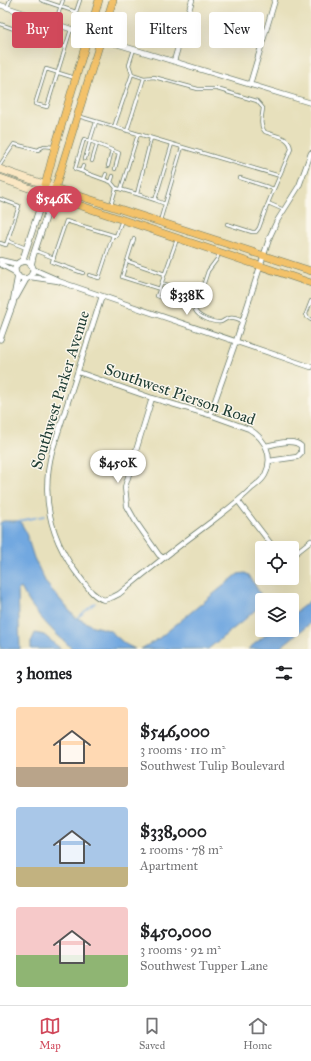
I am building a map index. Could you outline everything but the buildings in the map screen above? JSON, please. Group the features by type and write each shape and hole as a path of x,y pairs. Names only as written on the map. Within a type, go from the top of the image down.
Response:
{"main road":[{"path":"95,12 99,0"},
{"path":"109,12 113,0"},
{"path":"43,193 84,48"},
{"path":"53,196 97,48"},
{"path":"0,169 311,271"},
{"path":"0,178 178,238 218,256 259,266 311,284"}],"street":[{"path":"174,61 192,0"},
{"path":"250,84 275,0"},
{"path":"0,5 22,12"},
{"path":"63,26 71,29"},
{"path":"127,47 311,103"},
{"path":"210,415 270,236 299,186 311,153"},
{"path":"305,172 311,174"},
{"path":"13,302 16,274 27,248 43,193"},
{"path":"0,339 13,302 28,278 32,267 34,250 53,196"},
{"path":"0,260 20,263 27,262 32,267 56,279 58,282"},
{"path":"0,264 16,274 28,278 58,282 311,367"},
{"name":"Southwest Parker Avenue","path":"102,296 50,458 46,486 49,515 59,546 73,569 95,595 104,600 110,599 119,594 163,558"},
{"name":"Southwest Pierson Road","path":"78,372 152,398 210,415 249,429 260,436 266,446 269,461"},
{"path":"152,398 126,487 127,506 136,522 163,558 238,501 261,480 266,472 269,461 297,456 300,453 301,446 297,442 266,446"},
{"path":"238,501 269,541"},
{"path":"299,550 311,541"}],"lane":[{"path":"7,7 10,0"},
{"path":"41,0 76,12 80,0"},
{"path":"59,12 63,0"},
{"path":"0,24 65,47"},
{"path":"71,29 57,72 47,107 35,104 46,69 57,72 75,78"},
{"path":"114,127 132,74 129,65 134,49"},
{"path":"132,74 144,78 154,77 198,89 217,90 257,101 263,108 260,124 264,132 287,139 291,149 268,202 259,228 256,232 252,232 226,224"},
{"path":"127,131 144,78"},
{"path":"77,116 280,176"},
{"path":"85,159 96,122"},
{"path":"121,189 138,134"},
{"path":"137,194 151,138"},
{"path":"115,169 119,153 84,139 75,169 111,182 116,188 165,204"},
{"path":"0,165 14,144 38,150 44,146 55,147"},
{"path":"92,161 97,144"},
{"path":"154,200 172,144"},
{"path":"160,222 182,147"},
{"path":"108,166 112,150"},
{"path":"81,171 83,166"},
{"path":"88,174 90,168"},
{"path":"104,179 106,174"},
{"path":"111,182 113,176"},
{"path":"240,178 274,188"},
{"path":"111,206 116,188"},
{"path":"0,199 19,206 8,242"},
{"path":"268,202 284,210"},
{"path":"89,275 99,278 113,236 116,236 122,219"},
{"path":"83,273 52,262 66,221 113,236"},
{"path":"162,283 183,290 178,304 157,296 178,238"},
{"path":"134,239 122,277 160,289"},
{"path":"0,243 6,245 8,242 27,248"},
{"path":"34,250 54,258"},
{"path":"218,256 204,280 195,310 196,313 200,316 219,322 230,318 235,318 242,321"},
{"path":"127,261 165,274"},
{"path":"311,303 306,314 311,320"}],"water":[{"path":"3,521 18,521 21,523 25,530 34,558 46,583 75,617 93,626 109,630 125,644 135,649 73,649 44,621 31,605 21,588 18,590 20,649 0,649 0,523"},
{"path":"245,573 249,575 260,593 255,593 255,610 208,649 141,649 158,639 238,574"},
{"path":"311,600 311,623 299,632 299,609"},
{"path":"35,633 44,635 61,649 31,649 31,642"},
{"path":"263,637 293,637 278,649 248,649"}],"waterway":[{"path":"18,521 44,516"},
{"path":"77,618 95,603"}]}
